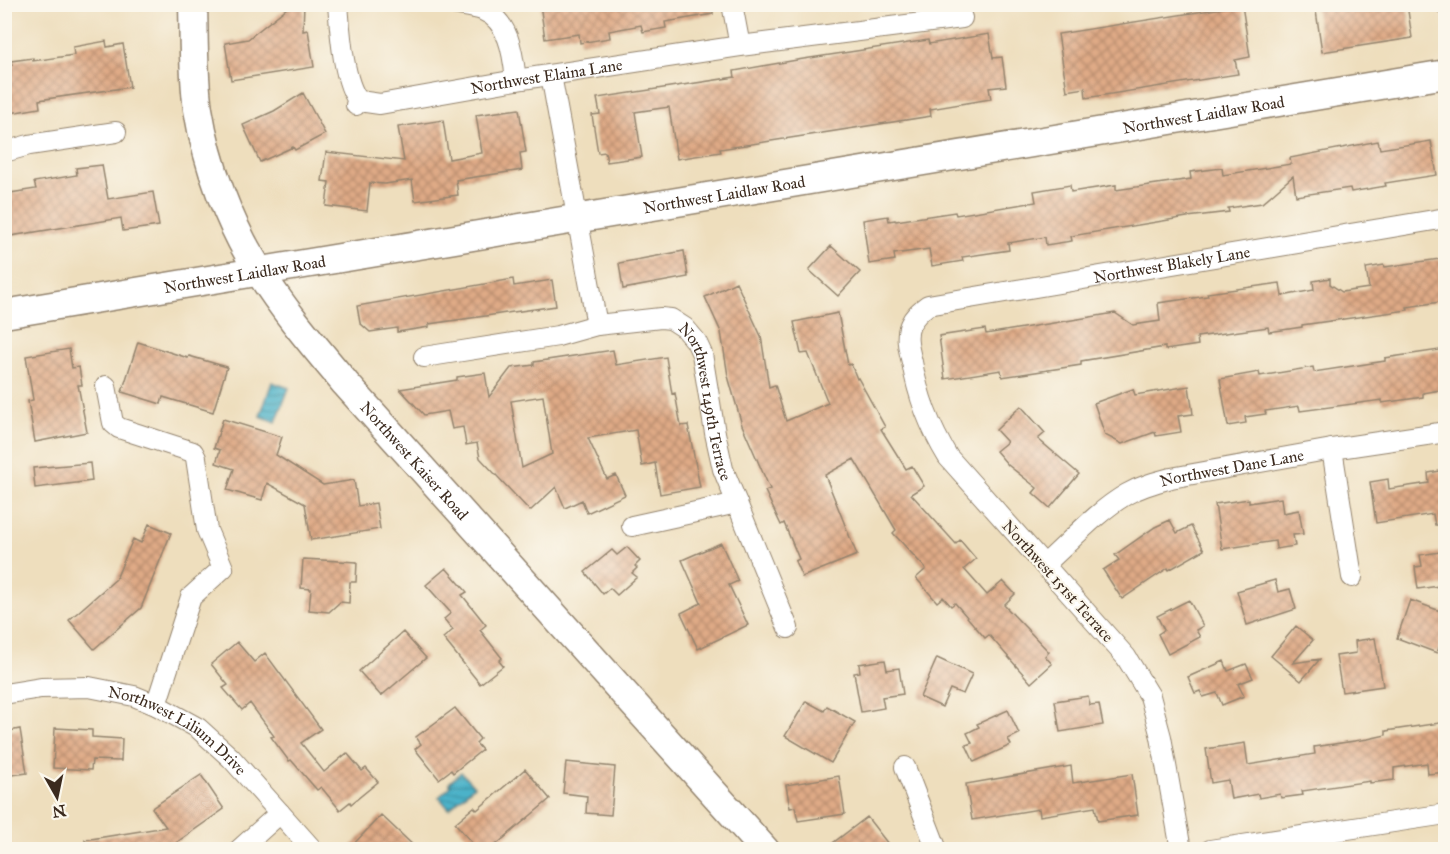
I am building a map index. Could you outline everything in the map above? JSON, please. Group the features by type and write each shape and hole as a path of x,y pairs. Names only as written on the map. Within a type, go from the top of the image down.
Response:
{"main road":[{"name":"Northwest Kaiser Road","path":"193,4 198,109 205,143 241,241 259,271 345,384 765,849"},
{"name":"Northwest Laidlaw Road","path":"4,314 1446,74"}],"street":[{"name":"Northwest Elaina Lane","path":"338,4 351,91 357,103 381,104 516,80 740,46 962,18"},
{"path":"454,4 482,10 493,17 503,28 512,51 516,80"},
{"path":"732,4 740,46"},
{"path":"552,75 597,325"},
{"path":"4,152 29,145 116,132"},
{"name":"Northwest Blakely Lane","path":"909,327 916,314 928,304 1446,218"},
{"name":"Northwest 149th Terrace","path":"424,357 558,336 597,325 661,318 671,319 685,328 696,340 702,354 723,469 788,628"},
{"name":"Northwest 151st Terrace","path":"909,327 908,341 916,386 932,430 948,457 1126,657 1150,696 1161,737 1180,849"},
{"path":"106,386 113,423 119,428 193,452 196,458 207,530 224,568 191,597 156,705"},
{"name":"Northwest Dane Lane","path":"1044,565 1109,507 1147,484 1332,449 1446,432"},
{"path":"1332,449 1352,577"},
{"path":"632,526 737,503"},
{"name":"Northwest Lilium Drive","path":"4,694 41,688 89,687 134,696 156,705 198,728 231,758 314,849"},
{"path":"905,767 938,849"},
{"path":"239,849 280,813"},
{"path":"1210,849 1446,814"}],"water":[{"path":"272,382 289,388 276,422 260,416"},
{"path":"461,772 474,786 449,809 439,797"}],"building":[{"path":"292,4 304,4 303,31 308,30 314,67 231,80 225,43 248,39"},
{"path":"540,4 713,4 713,14 665,22 666,28 643,32 641,25 609,31 610,38 580,43 579,34 545,39"},
{"path":"1315,4 1407,4 1412,38 1322,52"},
{"path":"1242,5 1250,57 1235,60 1238,74 1086,98 1085,88 1067,91 1058,34"},
{"path":"989,34 993,58 1002,57 1006,86 989,88 991,99 930,109 931,116 720,149 721,152 677,159 669,107 635,112 642,157 607,162 605,152 598,153 592,115 600,114 597,98 735,77 734,71 797,60 928,40 929,44"},
{"path":"106,41 107,47 123,44 130,87 39,100 40,108 4,114 4,66 12,65 11,61 33,58 33,61 74,55 73,47"},
{"path":"303,93 325,134 295,150 293,147 260,162 243,125 274,111"},
{"path":"519,109 526,152 520,153 522,170 456,180 458,195 415,201 412,180 385,184 370,183 367,211 326,206 329,182 322,181 326,152 404,161 398,127 443,120 449,159 482,153 476,115"},
{"path":"1378,141 1380,149 1431,141 1437,175 1385,183 1386,186 1351,192 1350,188 1296,196 1293,176 1262,203 1228,208 1229,212 1071,236 1072,241 1046,245 1045,237 1008,243 1009,250 962,257 963,261 932,266 929,249 894,254 895,260 869,264 863,220 888,216 889,221 896,221 955,212 956,215 1036,202 1034,191 1070,185 1071,192 1116,185 1116,190 1191,179 1190,172 1222,168 1223,175 1291,164 1290,158"},
{"path":"102,165 108,199 153,192 159,226 123,231 121,218 4,237 4,194 36,189 34,182 77,175 76,168"},
{"path":"831,246 860,272 838,296 809,270"},
{"path":"684,251 688,277 623,289 619,263"},
{"path":"1446,258 1446,301 1407,307 1408,310 1269,332 1268,327 1197,337 1198,345 1165,350 1165,347 1081,361 1081,365 1002,377 1001,370 945,379 939,336 985,329 986,334 1115,313 1133,325 1160,321 1158,303 1208,296 1207,293 1280,283 1282,296 1314,290 1313,281 1330,278 1330,284 1342,292 1369,288 1366,268"},
{"path":"513,279 514,286 552,280 556,306 429,324 429,327 397,332 397,328 370,332 360,323 357,306"},
{"path":"736,282 761,336 769,387 775,385 786,421 828,403 808,353 801,354 794,322 838,313 848,365 851,364 857,379 885,427 881,429 906,469 912,466 924,486 911,494 956,544 960,540 976,559 964,569 987,595 1003,581 1015,594 1004,605 1049,652 1045,656 1052,664 1031,683 989,635 985,638 955,603 951,606 943,597 937,602 916,578 926,569 893,533 896,530 854,459 825,475 857,555 802,577 795,561 799,559 784,523 781,525 765,491 770,489 742,425 728,376 721,332 705,297"},
{"path":"138,342 188,358 189,356 227,367 213,412 163,397 161,404 122,392"},
{"path":"69,349 72,368 79,367 82,385 78,385 87,432 35,442 28,401 33,400 26,356"},
{"path":"1446,349 1446,389 1423,393 1423,397 1382,403 1382,400 1300,411 1299,406 1265,411 1266,414 1245,417 1246,423 1228,426 1220,379 1259,372 1260,376 1313,367 1314,372"},
{"path":"613,350 616,365 666,357 672,394 675,393 681,426 688,425 700,487 660,494 655,463 642,466 636,430 588,438 607,479 616,475 625,495 587,513 582,500 565,508 556,487 530,511 480,458 477,443 466,445 463,427 452,429 448,411 424,415 400,389 485,373 489,397 511,368 534,365 534,362","holes":["543,396 552,454 522,468 511,401"]},
{"path":"1189,386 1193,414 1178,416 1181,432 1156,436 1155,432 1122,444 1105,435 1094,403 1133,389 1135,395"},
{"path":"1021,406 1045,433 1038,439 1079,474 1050,508 1033,493 1037,488 1008,465 996,451 1007,442 996,430"},
{"path":"223,419 282,437 276,455 323,485 354,480 358,506 376,503 380,529 311,540 305,504 267,483 262,500 227,490 234,469 216,463 220,450 214,448"},
{"path":"90,463 92,481 35,488 33,468"},
{"path":"1446,470 1446,525 1435,525 1433,514 1376,523 1370,482 1388,479 1389,489 1429,483 1428,473"},
{"path":"1281,498 1283,513 1299,510 1303,534 1293,535 1295,546 1276,549 1275,541 1222,549 1215,504 1249,499 1249,503"},
{"path":"1170,520 1177,533 1191,526 1204,550 1169,570 1168,568 1122,599 1103,570 1119,560 1115,555 1155,527"},
{"path":"149,524 171,533 141,608 94,649 69,620 116,579 133,539 141,543"},
{"path":"721,543 738,581 729,585 748,625 698,649 681,613 701,603 682,560"},
{"path":"627,547 640,561 632,573 637,577 617,595 610,588 603,594 585,572 612,550 617,555"},
{"path":"1446,551 1446,585 1418,589 1415,567 1422,566 1420,555"},
{"path":"303,559 357,562 356,582 350,582 349,603 340,602 329,612 309,610 311,589 301,588"},
{"path":"446,568 467,592 462,595 486,625 480,630 502,658 499,661 503,666 480,684 443,638 453,630 444,619 451,613 426,585"},
{"path":"1275,580 1278,592 1290,589 1296,609 1247,625 1237,591"},
{"path":"1189,600 1203,626 1196,630 1200,637 1168,654 1158,634 1164,630 1157,616"},
{"path":"1410,600 1446,613 1446,629 1437,653 1397,638"},
{"path":"1296,626 1313,640 1293,663 1320,659 1301,681 1271,656"},
{"path":"403,632 426,658 381,696 359,671"},
{"path":"1375,638 1383,686 1342,692 1336,656 1356,653 1355,641"},
{"path":"237,642 254,662 265,653 321,729 301,743 324,772 347,753 362,771 366,768 378,782 340,810 321,787 317,790 291,760 289,761 250,703 242,710 223,688 228,685 211,664"},
{"path":"937,658 972,674 963,694 950,689 942,707 920,697"},
{"path":"885,660 887,670 899,668 903,694 882,697 884,708 861,712 854,673 860,672 859,664"},
{"path":"1224,661 1228,671 1246,664 1253,678 1238,684 1244,696 1222,705 1217,693 1203,697 1200,691 1195,693 1188,677"},
{"path":"1088,696 1090,705 1099,704 1103,725 1060,732 1055,701"},
{"path":"806,701 824,711 827,706 855,722 831,763 785,736"},
{"path":"455,708 480,739 476,743 482,750 453,773 451,770 439,779 415,749 421,744 416,737"},
{"path":"1008,710 1019,734 1008,739 1011,745 974,762 966,745 972,743 967,733 979,727 977,724"},
{"path":"1446,722 1446,772 1428,774 1427,763 1394,768 1394,780 1370,783 1370,781 1302,791 1303,795 1281,798 1280,794 1259,798 1258,794 1231,799 1228,780 1211,783 1206,749 1245,743 1248,765 1315,754 1314,747 1386,735 1386,731"},
{"path":"55,728 92,730 92,737 122,739 121,761 92,760 91,770 53,768"},
{"path":"20,729 27,773 4,776 4,732"},
{"path":"566,762 615,767 611,815 586,813 587,796 563,793"},
{"path":"1071,766 1073,783 1132,774 1138,815 1098,821 1095,807 1040,816 1039,809 972,820 966,784"},
{"path":"525,769 550,799 491,849 477,849 455,823 474,807 477,810"},
{"path":"201,775 224,809 167,849 85,849 85,840 166,827 152,808"},
{"path":"839,776 845,814 798,821 795,807 790,808 786,785"},
{"path":"381,815 417,849 349,849"},
{"path":"867,817 892,849 825,849"}]}
